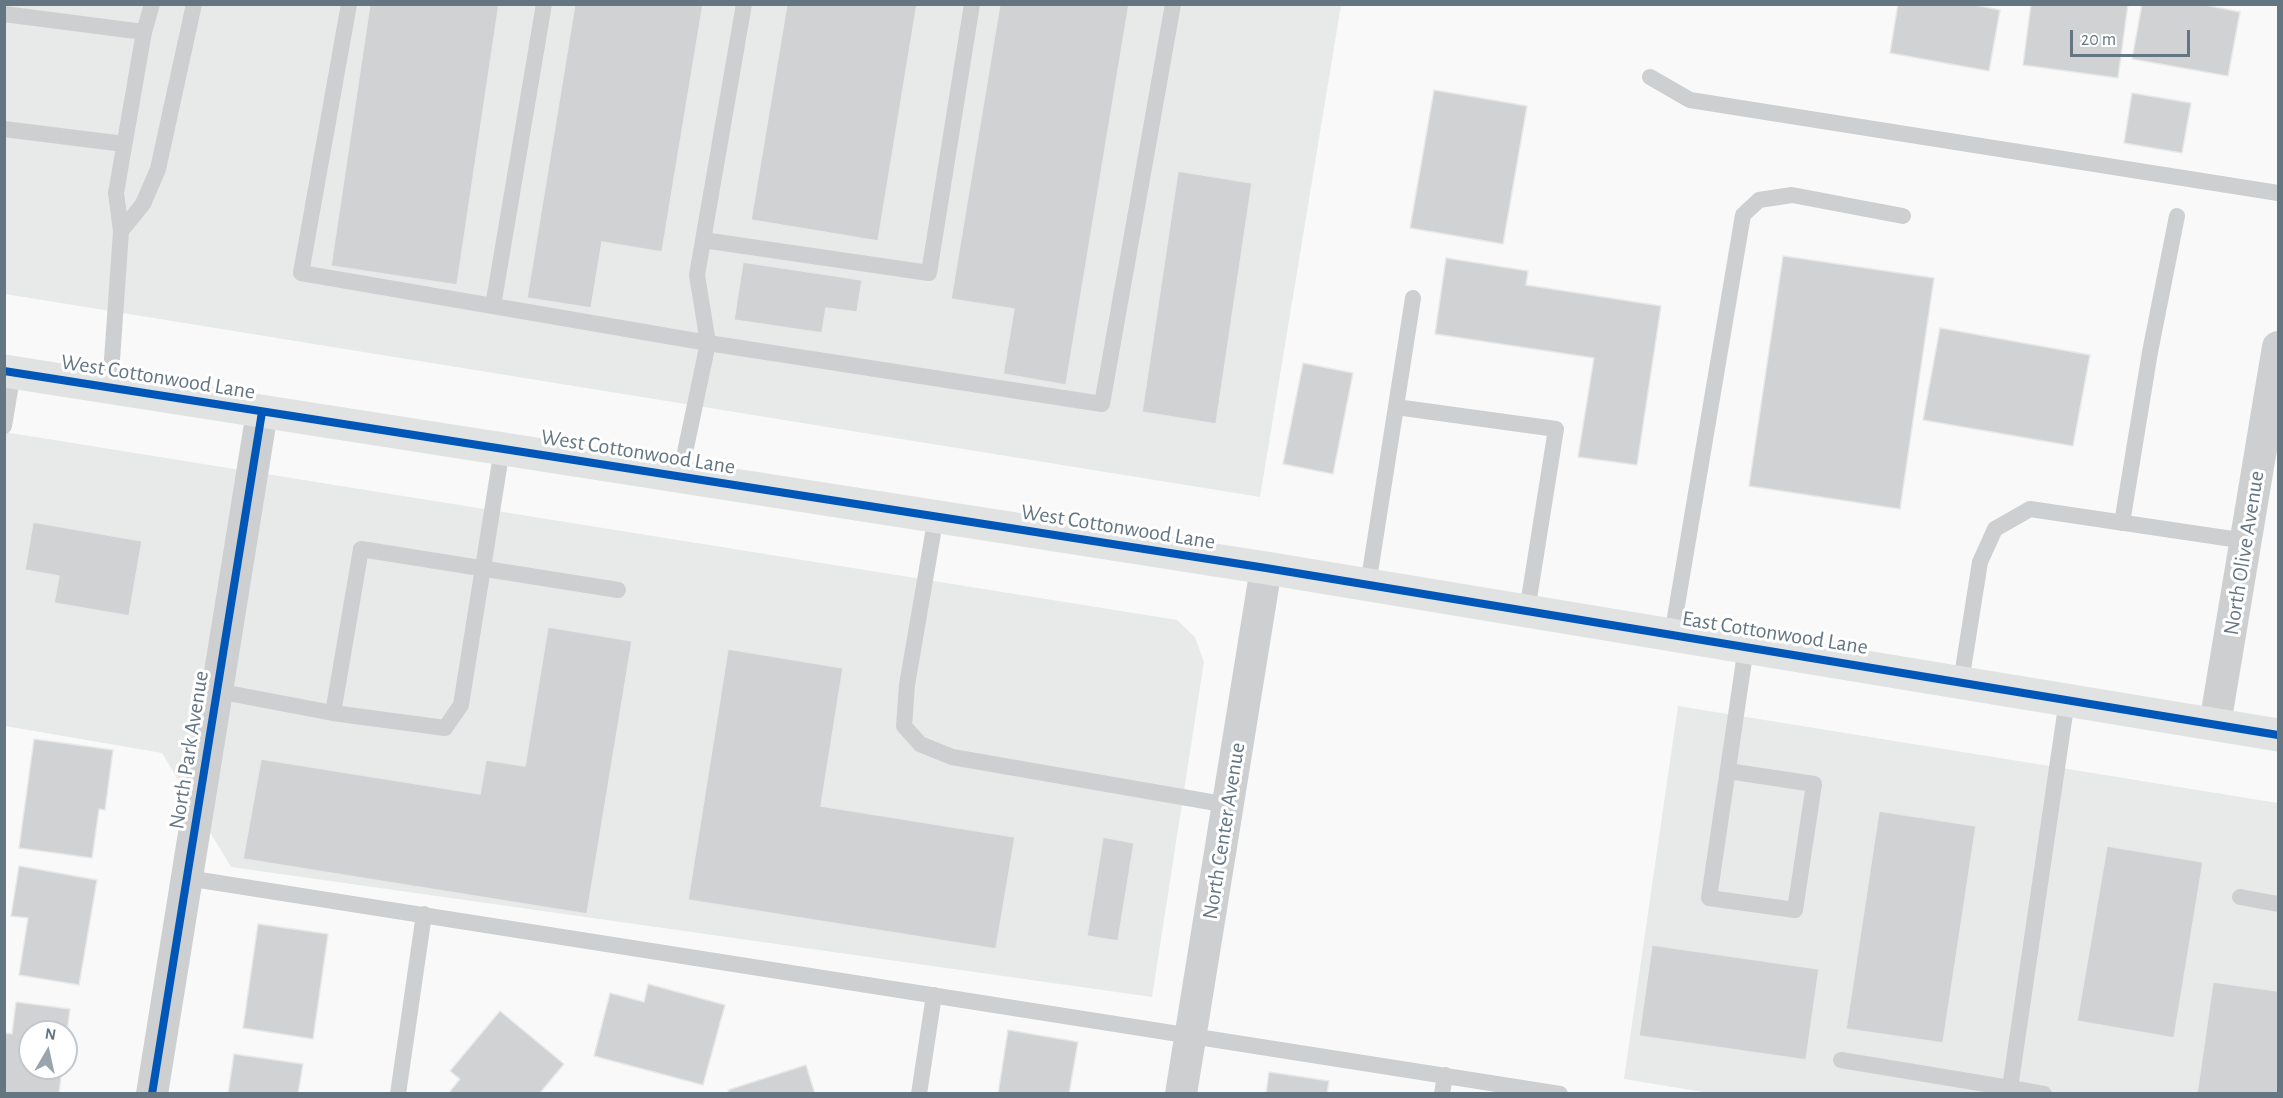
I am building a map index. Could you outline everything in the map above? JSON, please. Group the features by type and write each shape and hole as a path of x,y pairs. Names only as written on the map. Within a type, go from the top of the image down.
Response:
{"main road":[{"name":"West Cottonwood Lane","path":"9,371 1266,568"},
{"name":"East Cottonwood Lane","path":"1266,568 2278,735"}],"street":[{"name":"North Olive Avenue","path":"2215,724 2278,347"},
{"name":"North Park Avenue","path":"152,1094 262,412"},
{"name":"North Center Avenue","path":"1181,1094 1266,568"}],"lane":[{"path":"110,387 121,231 116,193 144,32 152,4"},
{"path":"121,231 143,204 158,169 194,4"},
{"path":"349,4 301,273 708,343 1102,404 1173,4"},
{"path":"493,306 544,4"},
{"path":"680,476 708,343 697,275 744,4"},
{"path":"703,240 929,273 972,4"},
{"path":"4,14 144,32"},
{"path":"1650,77 1690,100 2278,193"},
{"path":"4,129 124,144"},
{"path":"1672,635 1743,215 1758,200 1792,195 1903,216"},
{"path":"2122,523 2150,352 2177,216"},
{"path":"1368,585 1413,298"},
{"path":"4,426 9,371"},
{"path":"1396,407 1556,429 1527,611"},
{"path":"217,691 333,712 446,728 461,705 502,449"},
{"path":"1961,682 1980,562 1995,529 2030,509 2246,541"},
{"path":"936,516 907,685 904,726 920,744 952,757 1228,805"},
{"path":"333,712 361,549 618,590"},
{"path":"1728,771 1814,784 1795,910 1709,898 1746,646"},
{"path":"2010,1088 2067,700"},
{"path":"187,878 1560,1094"},
{"path":"2240,897 2278,904"},
{"path":"398,1094 424,914"},
{"path":"919,1094 934,995"},
{"path":"1841,1060 2044,1094"},
{"path":"1442,1094 1445,1076"}],"shaded area":[{"path":"4,5 1341,5 1260,497 5,294"},
{"path":"4,432 1177,620 1195,637 1204,662 1152,997 231,867 162,753 5,726"},
{"path":"1678,706 2278,803 2278,1093 1715,1094 1624,1079"}],"building":[{"path":"370,4 499,4 457,285 331,266"},
{"path":"575,4 703,4 662,252 602,242 591,308 527,298"},
{"path":"787,4 917,4 878,241 751,220"},
{"path":"1000,4 1129,4 1066,385 1003,374 1014,309 951,299"},
{"path":"1898,4 1970,4 2000,10 1989,71 1890,53"},
{"path":"2031,4 2128,4 2118,78 2023,65"},
{"path":"2142,4 2200,4 2240,12 2228,76 2132,59"},
{"path":"1434,90 1527,106 1503,244 1410,228"},
{"path":"2132,93 2191,103 2182,153 2124,143"},
{"path":"1178,171 1252,183 1216,424 1142,412"},
{"path":"1783,256 1934,278 1900,509 1749,486"},
{"path":"1446,258 1528,271 1526,285 1661,306 1637,465 1578,457 1594,358 1435,334"},
{"path":"743,262 862,280 857,312 826,308 822,333 734,320"},
{"path":"1940,328 2090,355 2073,446 1923,420"},
{"path":"1303,363 1353,373 1333,474 1283,464"},
{"path":"33,522 142,541 129,616 54,603 59,576 25,570"},
{"path":"548,627 632,641 587,914 243,859 261,759 480,794 486,760 525,766"},
{"path":"728,649 843,668 821,806 1015,837 996,949 688,900"},
{"path":"34,739 113,750 105,810 99,809 92,858 19,848"},
{"path":"1879,811 1976,826 1943,1043 1846,1029"},
{"path":"1103,837 1134,843 1118,941 1087,936"},
{"path":"2107,846 2203,862 2174,1038 2077,1021"},
{"path":"19,866 97,880 79,985 19,975 28,918 11,916"},
{"path":"258,924 328,934 313,1039 243,1028"},
{"path":"1652,945 1819,969 1806,1060 1639,1036"},
{"path":"2213,982 2278,991 2278,1094 2197,1094"},
{"path":"648,984 725,1005 703,1085 594,1056 610,993 644,1002"},
{"path":"16,1002 70,1009 69,1020 18,1020 18,1080 61,1080 59,1094 4,1094 4,1033 12,1034"},
{"path":"500,1011 564,1064 539,1094 448,1094 460,1079 450,1071"},
{"path":"1008,1030 1078,1042 1069,1094 998,1094"},
{"path":"234,1054 303,1064 298,1094 228,1094"},
{"path":"806,1065 815,1094 730,1094 728,1090"},
{"path":"1269,1072 1329,1081 1327,1094 1266,1094"}],"cycle path":[{"path":"4,371 1266,568 2278,735"},
{"path":"152,1094 262,412"}]}
